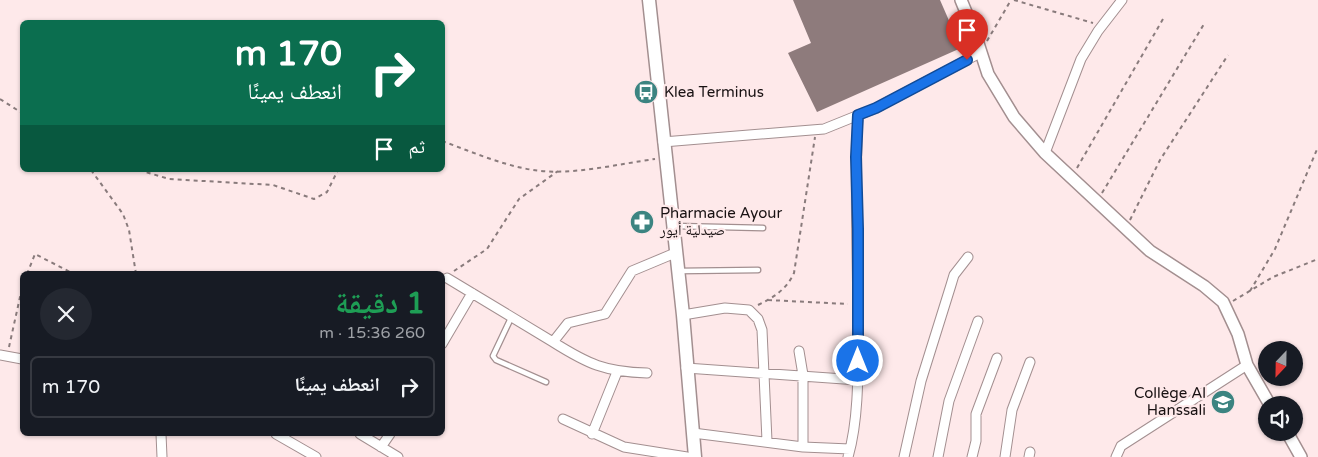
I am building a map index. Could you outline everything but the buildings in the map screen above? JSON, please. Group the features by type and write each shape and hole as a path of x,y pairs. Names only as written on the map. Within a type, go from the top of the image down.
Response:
{"main road":[{"path":"649,0 664,158 683,315 695,457"}],"street":[{"path":"961,0 988,74 1004,104 1045,153 1150,251 1217,295 1225,306 1238,334 1247,365 1265,396"},
{"path":"1045,153 1081,59 1102,26 1122,0"},
{"path":"663,142 824,129 883,105 980,53"},
{"path":"693,432 849,453 858,380 856,157 858,115"},
{"path":"553,342 568,323 605,314 632,271 675,253"},
{"path":"904,457 921,380 951,285 954,276 968,257"},
{"path":"446,278 511,318 598,367 618,372 647,372"},
{"path":"445,339 472,293"},
{"path":"683,315 725,308 749,310 758,319 762,330 767,441"},
{"path":"938,457 949,401 978,321"},
{"path":"799,351 803,375 802,447"},
{"path":"4,356 20,359"},
{"path":"972,457 976,441 976,414 997,358"},
{"path":"1005,457 1012,410 1030,362"},
{"path":"1116,457 1122,446 1247,365"},
{"path":"686,368 858,380"},
{"path":"592,434 618,372"},
{"path":"563,419 592,434 624,447 687,457"},
{"path":"161,436 162,457"},
{"path":"280,436 316,457"},
{"path":"363,436 398,457"},
{"path":"381,447 389,436"},
{"path":"1292,441 1302,457"},
{"path":"292,443 301,457"}],"lane":[{"path":"672,226 764,228"},
{"path":"677,271 758,270"},
{"path":"511,318 494,356 496,360 546,382"}],"path":[{"path":"980,53 1012,0 1102,26"},
{"path":"1072,178 1163,19"},
{"path":"1097,202 1204,24"},
{"path":"1126,229 1160,160 1228,55"},
{"path":"0,99 20,112"},
{"path":"749,310 785,288 794,274 816,130"},
{"path":"445,142 508,164 534,170 558,171 664,158"},
{"path":"1250,291 1275,249 1318,147"},
{"path":"446,278 461,264 487,249 519,199 558,171"},
{"path":"92,172 123,214 129,230 136,271"},
{"path":"146,172 169,179 272,186 314,199 327,192 337,172"},
{"path":"28,271 35,254 68,271"},
{"path":"1225,306 1273,277 1318,259"},
{"path":"4,356 20,296"},
{"path":"768,300 858,304"}],"place":[{"name":"Klea Terminus","path":"646,92"},
{"name":"Pharmacie Ayour صيدلية أيور","path":"642,222"},
{"name":"Collège Al Hanssali","path":"1223,402"}],"route":[{"path":"858,361 856,157 858,115 876,108 967,60"}]}
